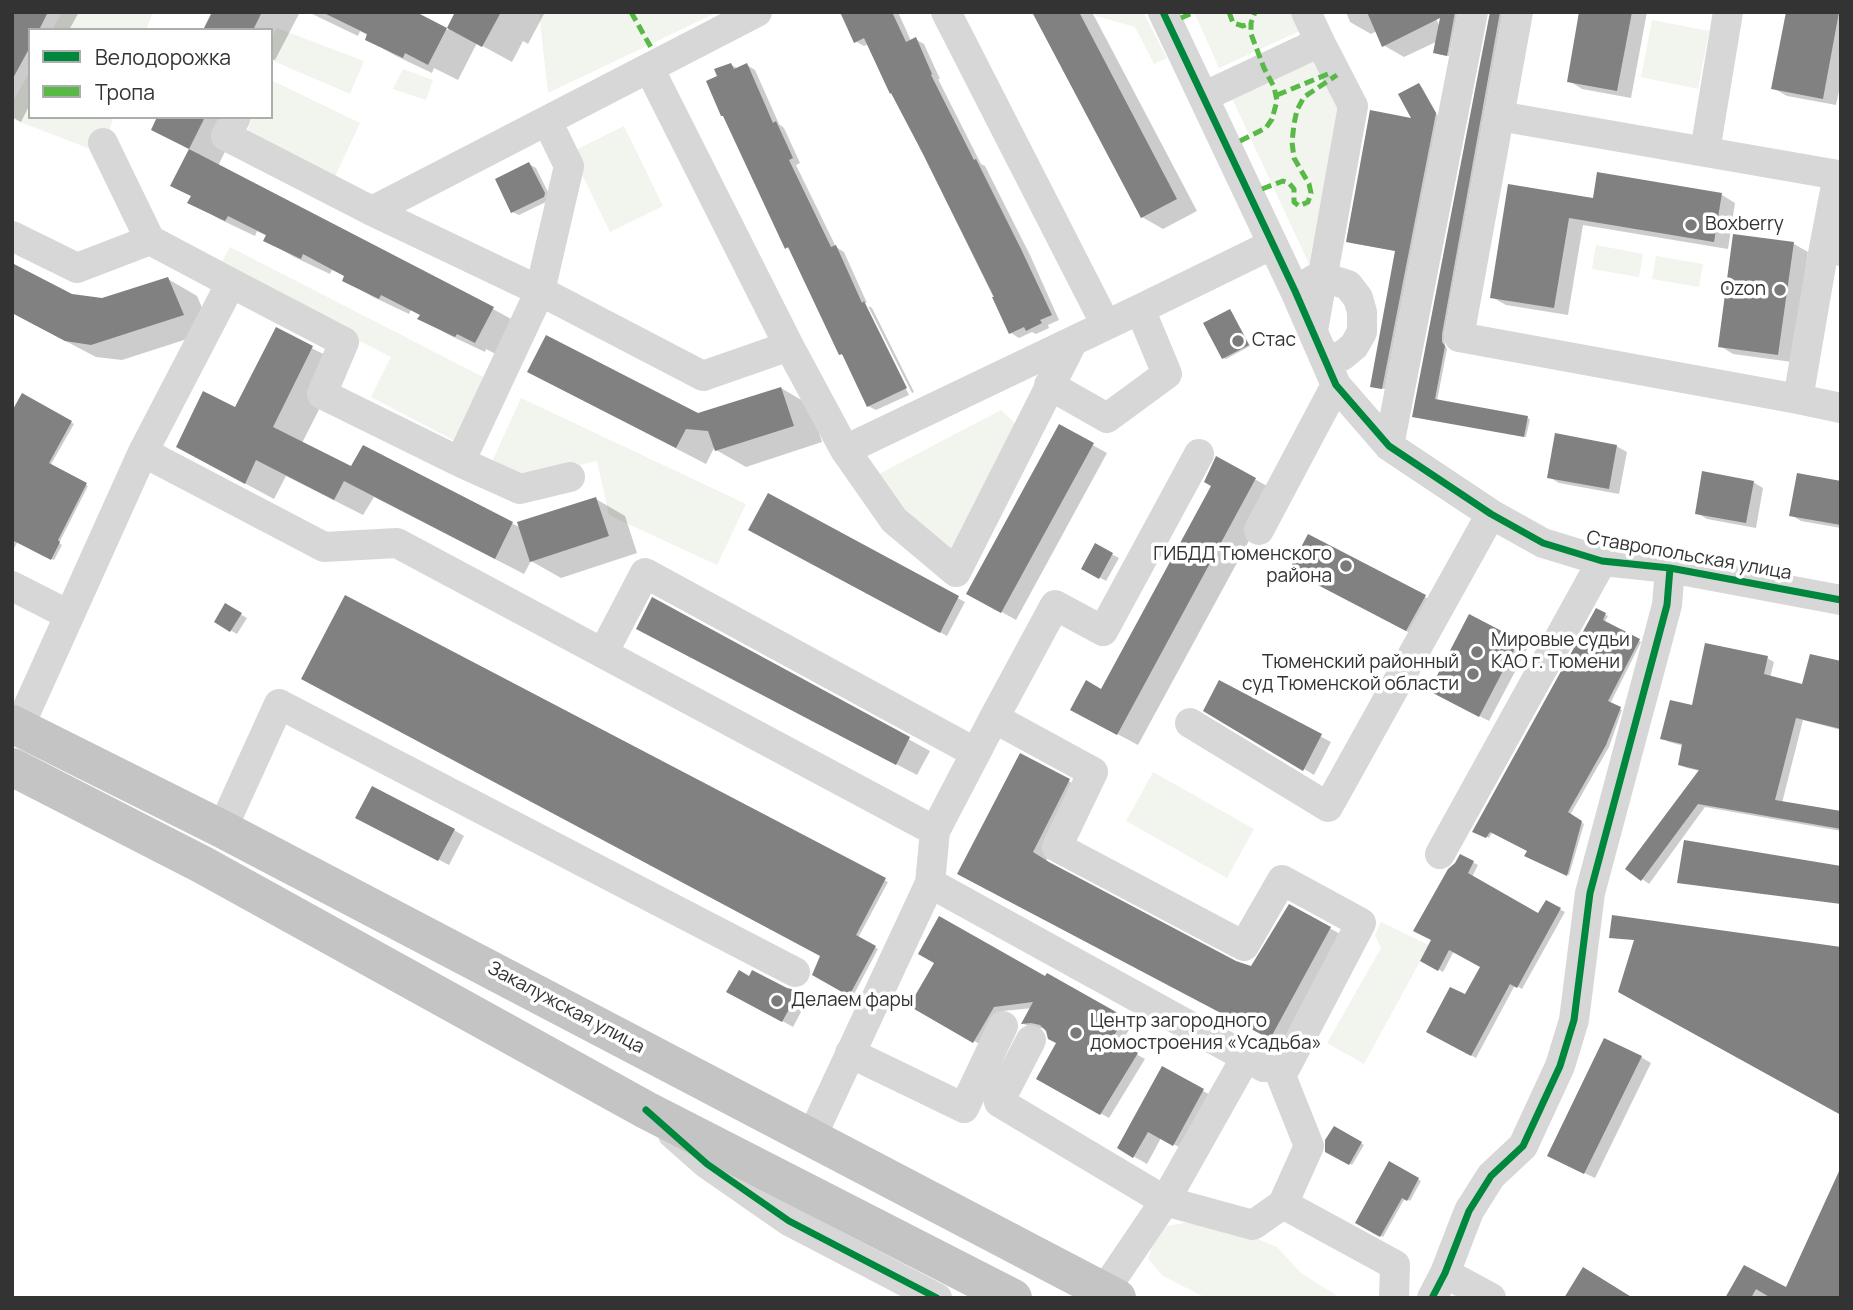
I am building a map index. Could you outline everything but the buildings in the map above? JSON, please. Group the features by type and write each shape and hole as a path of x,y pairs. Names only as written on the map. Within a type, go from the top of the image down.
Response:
{"highway":[{"name":"Закалужская улица","path":"16,725 222,829 1110,1294"},
{"path":"12,767 204,865 646,1110 1013,1298"}],"street":[{"path":"372,211 757,12"},
{"path":"946,12 1106,325"},
{"path":"845,450 1273,244 1163,12"},
{"path":"1306,12 1353,106 1313,330"},
{"path":"1389,446 1473,12"},
{"path":"1518,12 1459,337 1841,408"},
{"path":"1705,150 1728,12"},
{"path":"1203,97 1320,42"},
{"path":"649,68 789,346 845,450 894,520 956,572 1073,341"},
{"path":"1499,116 1839,173 1833,250 1798,399"},
{"path":"235,119 226,136 372,211 540,291 703,376 789,346"},
{"path":"460,462 540,291 569,166 547,121"},
{"path":"103,143 149,240 344,342 323,394 520,489 570,477"},
{"path":"12,236 77,268 149,240"},
{"name":"Ставропольская улица","path":"1273,244 1336,385 1389,446 1499,519 1543,543 1602,561 1670,568 1841,600"},
{"path":"1295,291 1315,279 1329,279 1348,285 1358,298 1362,312 1362,332 1354,346 1342,356 1325,358"},
{"path":"16,725 143,452 231,283"},
{"path":"1049,385 1107,418 1167,374 1140,309"},
{"path":"1259,530 1336,385"},
{"path":"143,452 324,547 397,543 935,831"},
{"path":"811,1136 930,883 935,831 1055,605 1103,631 1199,454"},
{"path":"1401,720 1427,664 1489,552 1499,519"},
{"path":"1190,723 1328,807 1499,519"},
{"path":"1440,854 1602,561"},
{"path":"1491,1298 1438,1286 1469,1211 1491,1175 1523,1146 1560,1066 1573,1020 1590,893 1667,605 1670,568"},
{"path":"603,653 645,573 976,753"},
{"path":"12,586 69,615"},
{"path":"222,829 279,704 795,972"},
{"path":"994,718 1093,772 1057,847 1244,946 1282,880 1361,923 1281,1076"},
{"path":"930,883 1281,1076 1309,1146 1283,1204 1253,1225 1165,1200 999,1102 1031,1040"},
{"path":"850,1053 964,1108 1003,1026"},
{"path":"1110,1294 1246,1057"},
{"path":"646,1110 707,1164 789,1220 937,1298"},
{"path":"1283,1204 1395,1265 1394,1298"}],"shaded area":[{"path":"62,12 153,12 147,28 53,28"},
{"path":"539,12 718,12 548,93"},
{"path":"1094,12 1143,12 1167,58 1154,64 1135,27 1096,16"},
{"path":"1194,12 1297,12 1304,29 1219,68"},
{"path":"1652,20 1709,31 1698,89 1641,77"},
{"path":"277,28 364,61 350,94 273,61 273,35"},
{"path":"1316,52 1339,106 1309,264 1229,92"},
{"path":"403,69 433,80 426,100 393,89"},
{"path":"28,75 28,119 113,119 101,153 12,119 12,103"},
{"path":"273,81 360,123 334,179 245,136 252,119 273,119"},
{"path":"624,126 663,206 610,232 571,152"},
{"path":"1596,245 1643,254 1639,277 1592,269"},
{"path":"230,247 487,379 455,441 371,397 391,357 218,269"},
{"path":"1656,256 1703,264 1699,287 1652,279"},
{"path":"521,398 746,504 717,565 609,515 597,461 521,478 491,464"},
{"path":"1001,410 1022,430 956,558 901,512 879,474"},
{"path":"1153,772 1254,829 1227,878 1126,821"},
{"path":"1381,922 1429,945 1364,1064 1327,1043 1381,948 1375,935"},
{"path":"1201,1220 1239,1231 1277,1247 1301,1273 1341,1298 1206,1298 1163,1276 1148,1259 1154,1242 1167,1226"}],"marked path":[{"path":"631,12 653,51"},
{"path":"1181,18 1195,12"},
{"path":"1229,12 1233,23 1243,26 1251,23"},
{"path":"1240,141 1266,128 1272,119 1277,101 1274,87 1251,34 1255,12"},
{"path":"1277,95 1328,74"},
{"path":"1262,189 1283,181 1294,189 1294,202 1299,206 1308,202 1311,193 1309,184 1294,158 1292,142 1297,110 1304,97 1337,75"}],"cycle path":[{"path":"1163,12 1295,291 1336,385 1389,446 1491,514 1543,543 1602,561 1670,568 1841,600"},
{"path":"1432,1298 1445,1273 1469,1211 1491,1176 1523,1146 1560,1066 1574,1020 1590,893 1667,605 1670,568"},
{"path":"646,1110 707,1164 789,1221 937,1298"}],"place":[{"name":"Boxberry","path":"1691,225"},
{"name":"Ozon","path":"1780,290"},
{"name":"Стас","path":"1238,341"},
{"name":"ГИБДД Тюменского района","path":"1346,566"},
{"name":"Мировые судьи КАО г. Тюмени","path":"1477,652"},
{"name":"Тюменский районный суд Тюменской области","path":"1473,674"},
{"name":"Делаем фары","path":"777,1001"},
{"name":"Центр загородного домостроения «Усадьба»","path":"1076,1033"}]}
